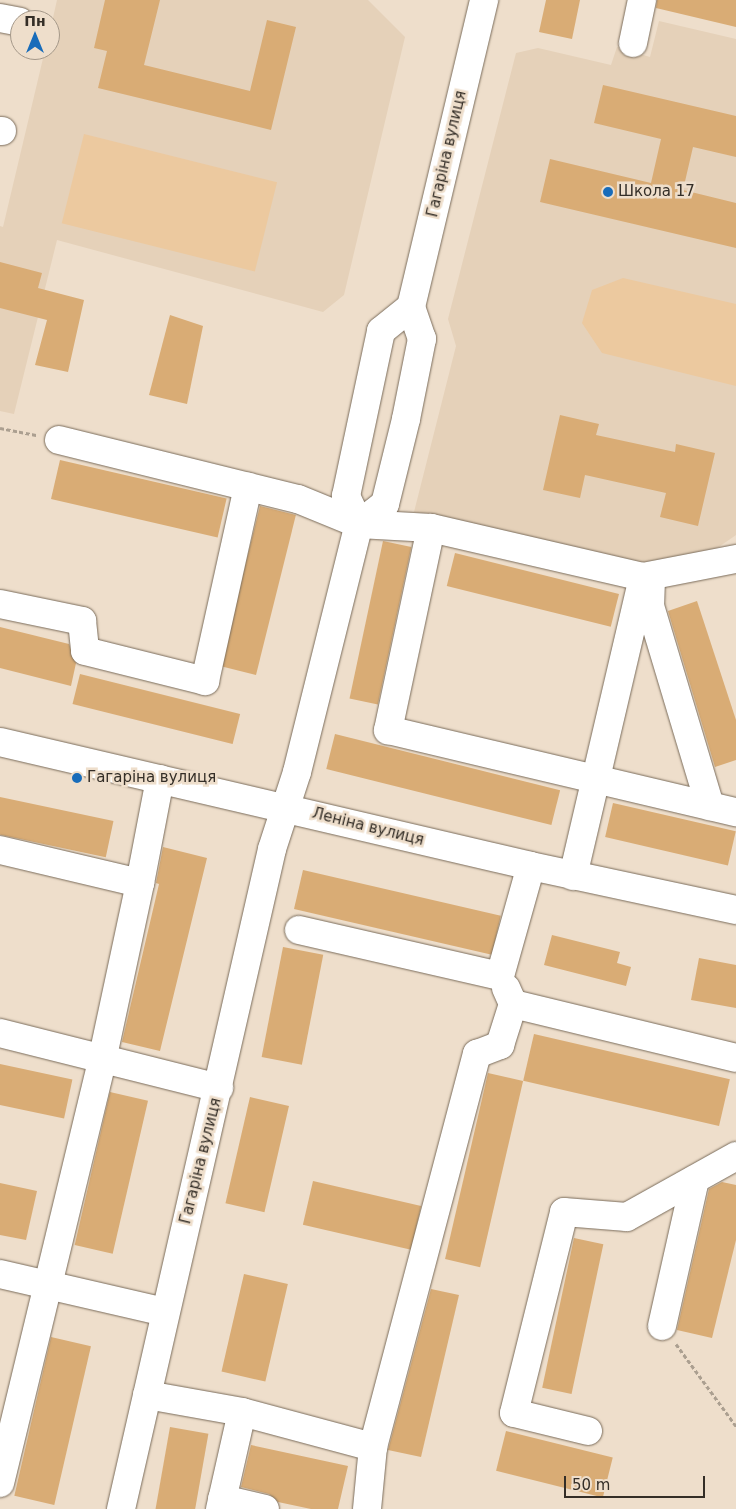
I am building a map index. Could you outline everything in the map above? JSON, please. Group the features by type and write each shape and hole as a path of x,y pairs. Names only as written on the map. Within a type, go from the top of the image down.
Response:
{"street":[{"name":"Гагаріна вулиця","path":"411,308 484,0"},
{"path":"633,43 642,0"},
{"path":"411,308 422,340 406,418 385,504 359,524 346,496 381,331 411,308"},
{"path":"59,440 298,499 359,524 432,528 647,577 736,559"},
{"path":"0,604 82,621 85,651 205,681 248,487"},
{"name":"Гагаріна вулиця","path":"121,1509 165,1312 219,1088 272,848 297,772 359,524"},
{"path":"432,528 388,730 736,812"},
{"path":"573,876 593,779 647,577"},
{"path":"647,577 650,606 710,806"},
{"name":"Леніна вулиця","path":"0,742 573,876 736,910"},
{"path":"0,1482 103,1056 160,779"},
{"path":"0,850 140,883"},
{"path":"369,1508 374,1447 477,1054 500,1045 513,1004 500,976 531,866"},
{"path":"299,930 500,976"},
{"path":"513,1004 736,1058"},
{"path":"0,1033 103,1056 219,1088"},
{"path":"588,1431 514,1413 564,1212 627,1217 736,1156"},
{"path":"662,1326 695,1180"},
{"path":"0,1274 165,1312"},
{"path":"147,1395 242,1412 374,1447"},
{"path":"242,1412 221,1504 265,1509"}],"path":[{"path":"0,428 59,440"},
{"path":"662,1326 736,1426"}],"shaded area":[{"path":"57,0 368,0 405,37 344,295 323,312 57,240 14,414 0,411 0,226 3,227 43,60 60,60 60,10 55,10"},
{"name":"Школа 17","path":"659,21 736,39 736,535 713,551 642,565 414,512 456,346 448,319 516,53 538,48 611,65 617,47 650,57"},
{"path":"84,134 277,182 255,271 62,223"},
{"path":"623,278 736,304 736,386 602,353 582,323 592,290"}],"building":[{"path":"105,0 160,0 144,65 250,91 267,20 296,27 271,130 98,88 107,51 94,48"},
{"path":"546,0 580,0 572,39 539,32"},
{"path":"657,0 736,0 736,27 656,8"},
{"path":"603,85 736,116 736,157 693,147 683,190 736,203 736,248 540,202 550,159 651,183 661,139 594,123"},
{"path":"0,262 42,273 38,288 84,300 68,372 35,365 47,320 0,308"},
{"path":"170,315 203,326 187,404 149,395"},
{"path":"560,415 599,424 596,435 675,452 676,444 715,453 698,526 660,517 666,493 585,475 580,498 543,490"},
{"path":"60,460 227,498 218,537 51,499"},
{"path":"260,506 296,515 256,675 220,666"},
{"path":"383,541 411,547 378,705 350,698"},
{"path":"455,553 619,594 611,627 447,586"},
{"path":"697,601 736,720 736,760 715,767 668,611"},
{"path":"0,627 69,644 76,663 71,686 0,668"},
{"path":"80,674 240,714 233,744 73,704"},
{"path":"335,734 560,790 551,825 326,769"},
{"path":"0,797 113,821 106,857 0,835"},
{"path":"613,803 736,831 728,865 605,837"},
{"path":"163,847 207,858 160,1051 122,1042 159,884 156,883"},
{"path":"303,870 501,916 492,955 294,909"},
{"path":"552,935 620,952 617,963 631,967 626,986 544,965"},
{"path":"283,947 323,955 302,1065 262,1057"},
{"path":"699,958 736,965 736,1008 691,1000"},
{"path":"534,1034 730,1079 719,1126 523,1081"},
{"path":"0,1064 72,1079 64,1119 0,1105"},
{"path":"488,1073 523,1081 480,1267 445,1259"},
{"path":"110,1092 148,1101 113,1254 75,1245"},
{"path":"250,1097 289,1106 264,1212 225,1203"},
{"path":"313,1181 421,1206 411,1250 303,1225"},
{"path":"722,1182 736,1185 736,1240 712,1338 677,1330 709,1189"},
{"path":"0,1183 37,1191 26,1240 0,1235"},
{"path":"574,1238 603,1244 572,1394 542,1388"},
{"path":"244,1274 288,1284 265,1382 222,1371"},
{"path":"431,1289 459,1295 421,1457 388,1450"},
{"path":"51,1337 91,1346 54,1505 14,1496"},
{"path":"170,1427 208,1434 195,1509 156,1509"},
{"path":"506,1431 613,1458 603,1497 496,1471"},
{"path":"251,1445 348,1466 338,1509 311,1509 278,1502 269,1494 241,1487"}],"place":[{"name":"Школа 17","path":"608,192"},
{"name":"Гагаріна вулиця","path":"77,778"}]}
